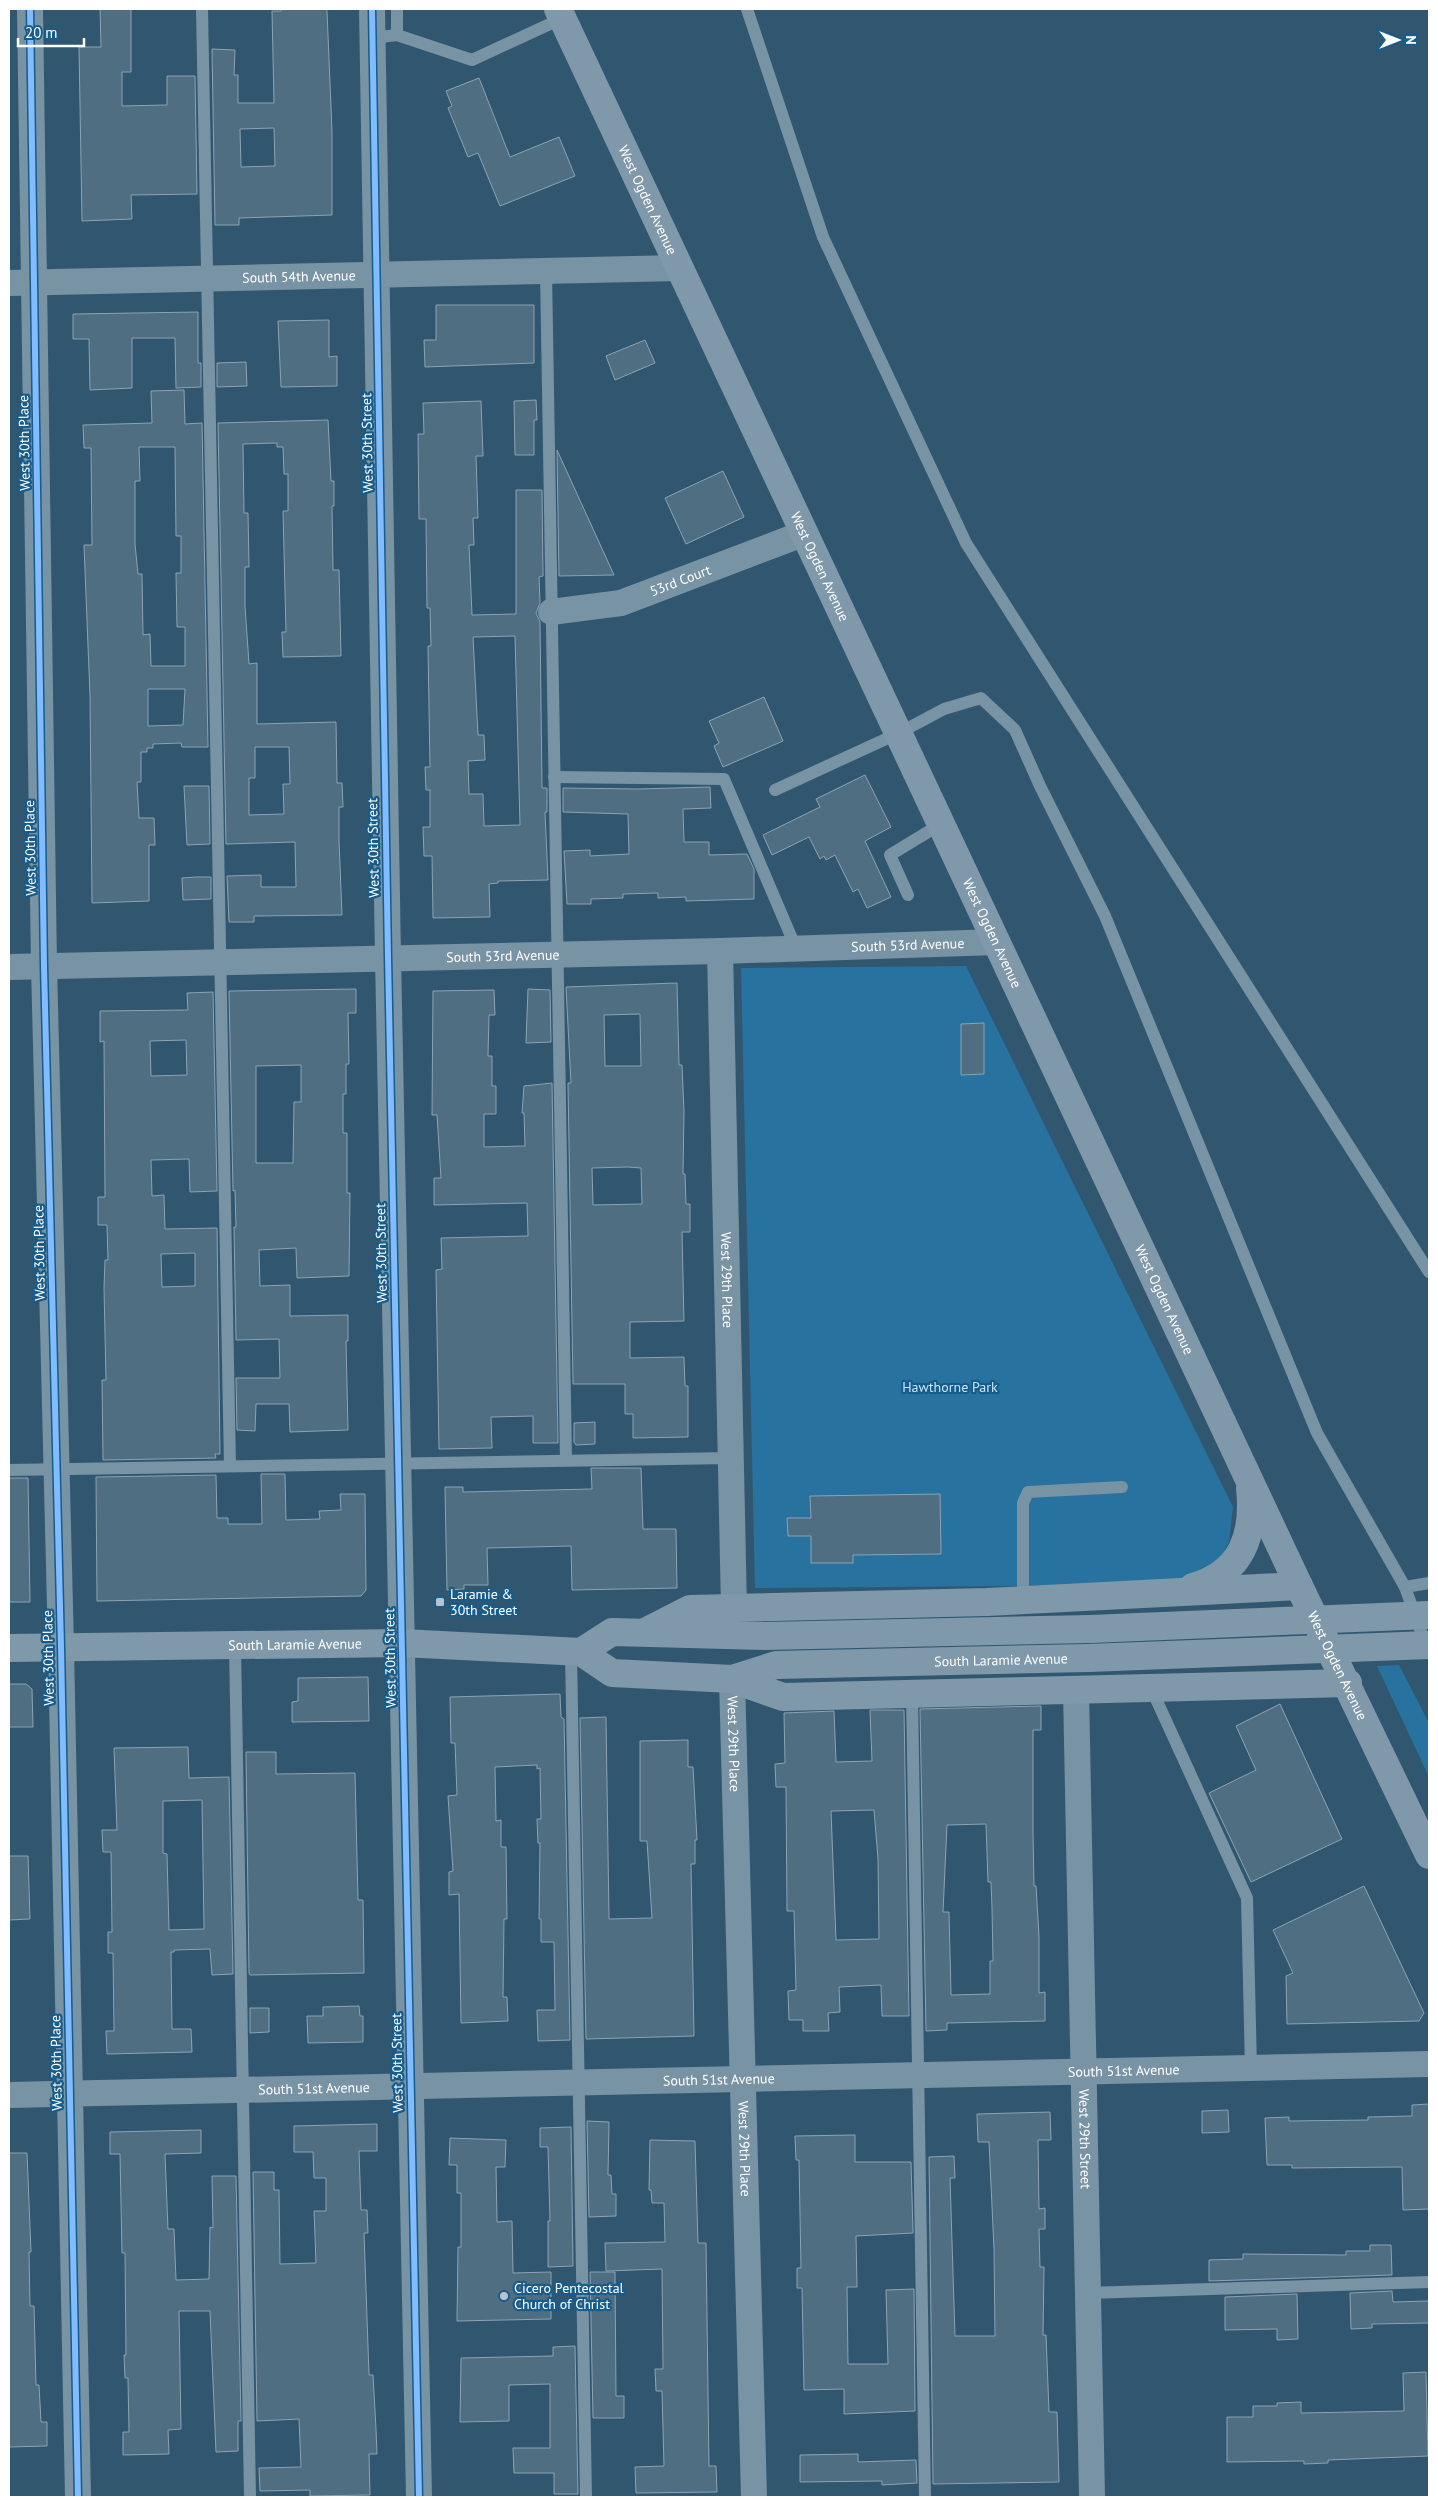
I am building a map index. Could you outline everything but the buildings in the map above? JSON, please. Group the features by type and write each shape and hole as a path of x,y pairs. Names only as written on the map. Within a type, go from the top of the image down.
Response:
{"main road":[{"name":"West Ogden Avenue","path":"561,13 1299,1586 1348,1683 1429,1855"},
{"path":"1177,1592 1208,1583 1224,1573 1239,1556 1250,1531 1252,1505 1249,1479"},
{"path":"646,1631 690,1609 1024,1600 1299,1586"},
{"path":"576,1652 612,1632 646,1631 765,1636 1090,1629 1429,1615"},
{"name":"South Laramie Avenue","path":"9,1648 402,1643 576,1652 612,1673 732,1680 776,1664 1088,1658 1429,1645"},
{"path":"732,1680 783,1697 1348,1683"}],"street":[{"name":"West 30th Place","path":"30,9 44,966 61,1648 78,2497"},
{"name":"West 30th Street","path":"372,9 384,36 376,275 419,2497"},
{"name":"South 54th Avenue","path":"9,283 680,268"},
{"name":"53rd Court","path":"551,612 621,603 805,533"},
{"name":"South 53rd Avenue","path":"9,967 720,951 997,942"},
{"name":"West 29th Place","path":"720,951 734,1609"},
{"name":"West 29th Place","path":"732,1680 754,2497"},
{"name":"West 29th Street","path":"1076,1690 1092,2497"},
{"name":"South 51st Avenue","path":"9,2095 1429,2064"}],"lane":[{"path":"202,9 230,1466"},
{"path":"397,9 384,36 472,60 561,13"},
{"path":"747,9 823,237 966,543 1429,1272"},
{"path":"546,271 566,1460"},
{"path":"774,790 899,733 944,710 982,698 1015,730 1040,786 1109,925 1318,1433 1405,1587 1429,1656"},
{"path":"554,777 724,779 796,948"},
{"path":"908,895 890,855 941,824"},
{"path":"9,1470 731,1458"},
{"path":"1024,1600 1023,1503 1028,1492 1122,1487"},
{"path":"1405,1587 1429,1583"},
{"path":"235,1646 250,2497"},
{"path":"576,1652 578,2083 586,2497"},
{"path":"1152,1688 1247,1898 1251,2068"},
{"path":"912,1694 925,2497"},
{"path":"1088,2293 1429,2282"}],"green space":[{"name":"Hawthorne Park","path":"966,966 1233,1507 1229,1542 1213,1572 1150,1585 755,1588 741,968"},
{"path":"1399,1665 1429,1723 1429,1777 1377,1666"}],"cycle path":[{"path":"30,9 44,966 61,1647 78,2497"},
{"path":"372,9 388,957 419,2497"}],"place":[{"name":"Laramie & 30th Street","path":"440,1602"},
{"name":"Cicero Pentecostal Church of Christ","path":"504,2296"}]}
